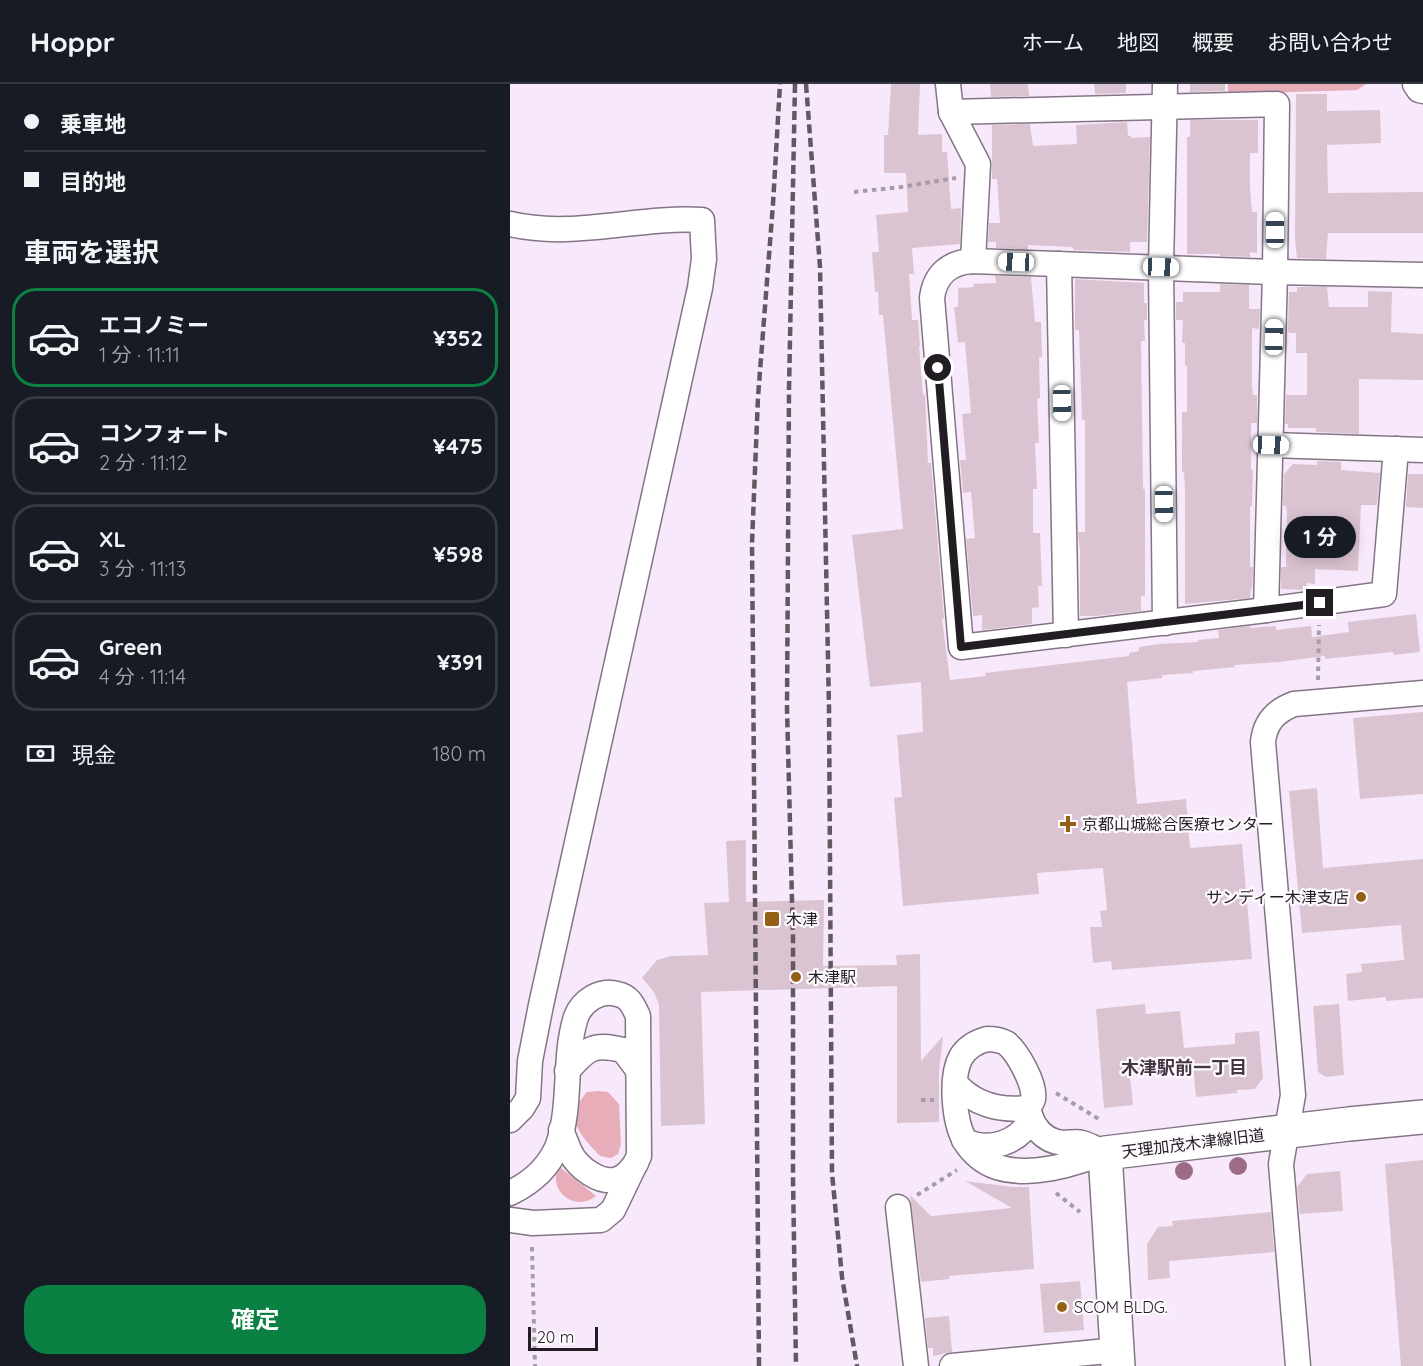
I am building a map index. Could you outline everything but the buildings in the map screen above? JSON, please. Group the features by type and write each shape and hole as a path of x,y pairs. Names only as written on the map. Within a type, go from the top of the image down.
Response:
{"street":[{"path":"948,84 951,112 978,164 974,261"},
{"path":"1415,84 1419,90 1423,91"},
{"path":"951,112 1165,96 1277,104 1266,610"},
{"path":"1165,96 1161,267 1165,623"},
{"path":"510,224 541,229 587,228 676,218 702,220 704,259 700,288 541,1005 530,1061 528,1098 510,1120"},
{"path":"1396,449 1384,594 961,647 933,289 942,273 951,266 974,261 1423,275"},
{"path":"1059,264 1066,634"},
{"path":"1271,445 1423,450"},
{"path":"1299,1366 1281,1164 1293,1095 1264,734 1272,718 1278,712 1294,704 1423,693"},
{"path":"510,1193 536,1177 544,1169 557,1146 577,1016 587,1001 596,995 616,993 626,998 633,1004 638,1016 638,1161 613,1210 601,1220 522,1221"},
{"path":"964,1140 982,1146 1000,1144 1022,1133 1033,1100 1029,1080 1015,1052 1002,1041 987,1039 973,1044 968,1049 957,1065 955,1083 957,1119 964,1140 975,1153 988,1163 1014,1170 1053,1168 1105,1153"},
{"path":"567,1071 586,1050 606,1046 623,1050 638,1070"},
{"path":"955,1083 966,1094 990,1106 1030,1113"},
{"path":"1030,1113 1035,1126 1049,1139 1060,1143 1081,1143 1105,1153"},
{"name":"天理加茂木津線旧道","path":"1118,1358 1105,1153 1423,1117"},
{"path":"561,1130 571,1154 585,1170 598,1177 617,1180 627,1174 638,1161"},
{"path":"898,1207 916,1366"},
{"path":"952,1366 1118,1358"}],"path":[{"path":"854,192 901,187 943,179 978,177"},
{"path":"1318,684 1320,603"},
{"path":"1053,1085 1056,1093 1102,1121"},
{"path":"921,1100 934,1100"},
{"path":"898,1207 957,1170"},
{"path":"1052,1193 1058,1193 1085,1217"},
{"path":"522,1221 535,1366"}],"shaded area":[{"path":"1228,84 1366,84 1357,90 1228,94"},
{"path":"587,1092 608,1092 619,1104 621,1144 618,1154 611,1158 600,1156 581,1133 575,1118 580,1101"},
{"path":"558,1168 596,1196 580,1202 566,1197 557,1185"}],"railway":[{"path":"759,1366 752,543 758,397 780,84"},
{"path":"795,84 789,390 787,709 793,939 796,1366"},
{"path":"806,84 820,267 829,708 832,1173 842,1277 857,1366"}],"place":[{"name":"京都山城総合医療センター","path":"1068,824"},
{"name":"サンディー木津支店","path":"1361,897"},
{"name":"木津","path":"772,919"},
{"name":"木津駅","path":"796,977"},
{"name":"SCOM BLDG.","path":"1062,1307"}],"district":[{"name":"木津駅前一丁目","path":"1184,1068"}],"route":[{"path":"938,368 961,647 1320,603"}]}
